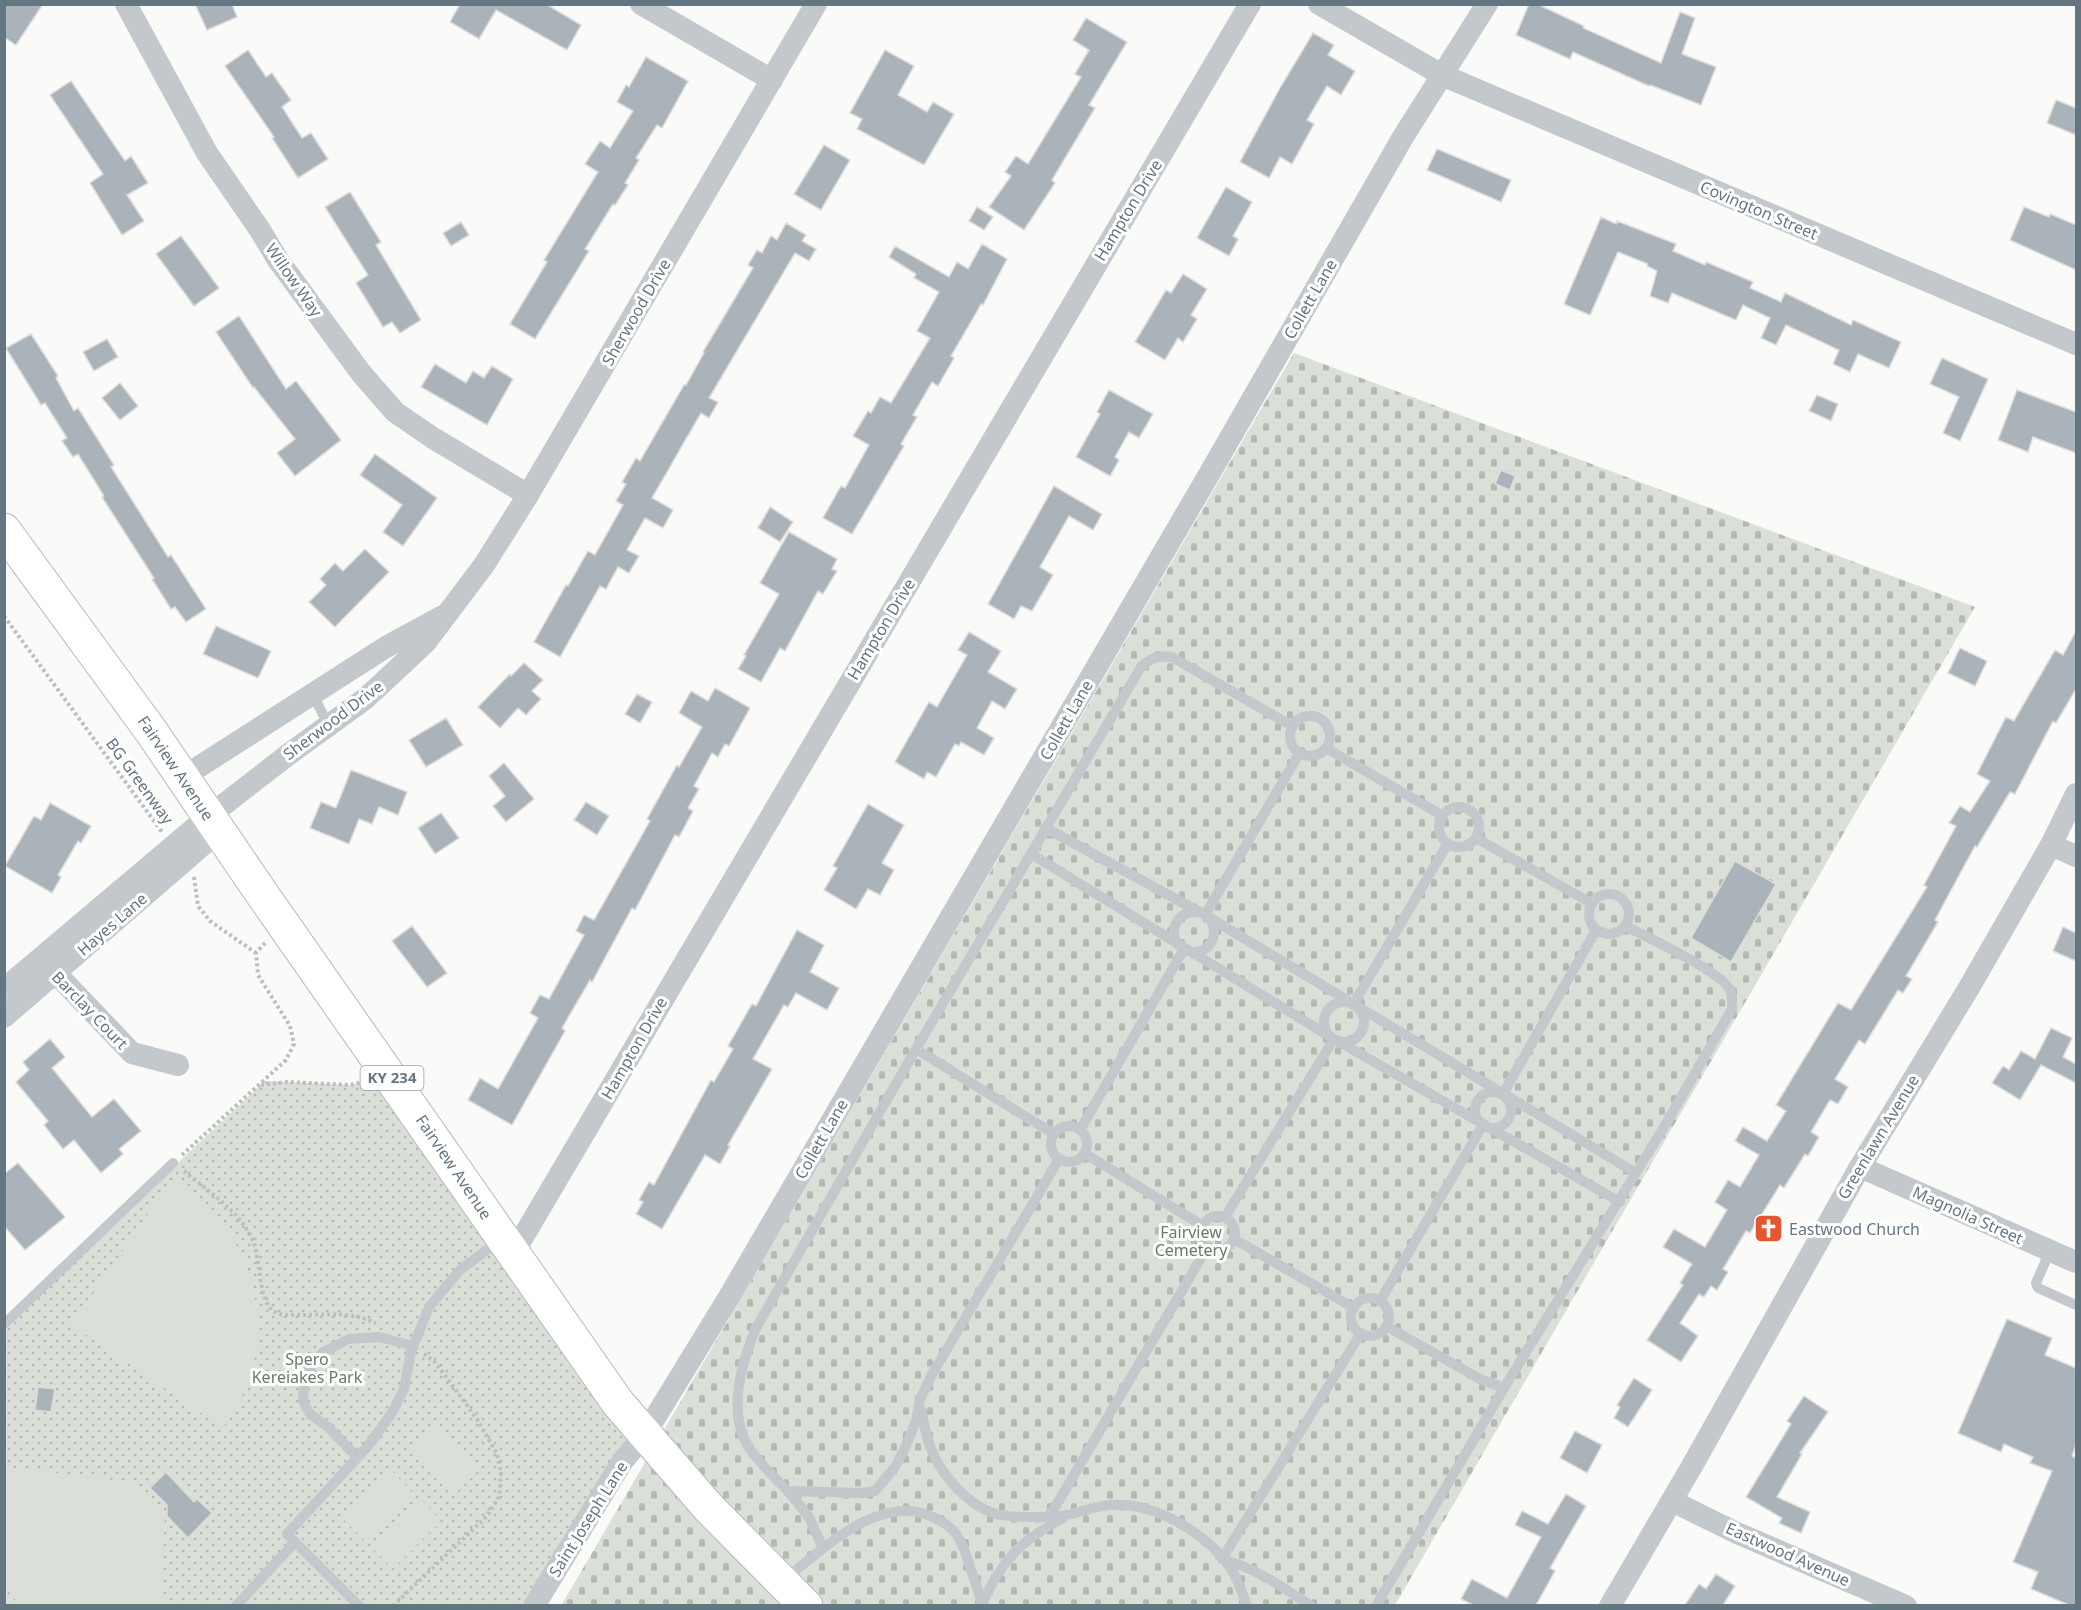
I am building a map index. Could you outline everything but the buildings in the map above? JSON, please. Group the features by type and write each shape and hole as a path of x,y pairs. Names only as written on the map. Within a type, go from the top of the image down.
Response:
{"main road":[{"name":"Fairview Avenue","path":"4,530 183,777 283,924 612,1394 709,1508 806,1605"}],"street":[{"name":"Willow Way","path":"126,4 207,153 278,260 362,373 395,412 433,438 528,495"},
{"path":"640,4 772,80"},
{"name":"Sherwood Drive","path":"214,823 289,754 365,699 426,642 484,565 528,495 816,4"},
{"name":"Hampton Drive","path":"508,1246 1250,4"},
{"name":"Covington Street","path":"1319,4 1442,75 2076,344"},
{"name":"Collett Lane","path":"645,1434 741,1277 1199,492 1403,137 1487,4"},
{"name":"Sherwood Drive","path":"183,777 386,647 447,614"},
{"name":"Greenlawn Avenue","path":"1610,1605 1672,1501 1860,1167 1970,986 2051,845 2076,794"},
{"name":"Hayes Lane","path":"4,1017 48,965 214,823"},
{"path":"2051,845 2076,856"},
{"name":"Hayes Lane","path":"4,989 48,965"},
{"name":"Barclay Court","path":"48,965 132,1053 178,1065"},
{"name":"Magnolia Street","path":"1860,1167 2076,1262"},
{"name":"Saint Joseph Lane","path":"534,1605 622,1462 645,1434"},
{"name":"Eastwood Avenue","path":"1672,1501 1737,1533 1906,1605"}],"lane":[{"path":"823,1548 809,1517 755,1456 740,1429 738,1402 748,1346 761,1317 1141,667 1150,659 1161,656 1172,657 1292,726"},
{"path":"313,695 329,726"},
{"path":"1306,716 1319,718 1326,724 1330,740 1326,748 1316,756 1308,757 1299,754 1293,749 1290,741 1292,726 1306,716"},
{"path":"1326,748 1443,816"},
{"path":"1205,915 1299,754"},
{"path":"1454,807 1468,808 1476,815 1479,824 1476,838 1463,846 1448,843 1443,838 1440,829 1443,816 1454,807"},
{"path":"1046,828 1205,915 1636,1173"},
{"path":"1476,838 1591,903"},
{"path":"1353,1005 1448,843"},
{"path":"1031,854 1334,1039 1620,1202"},
{"path":"1604,894 1620,897 1629,910 1629,919 1618,932 1609,934 1596,930 1588,916 1591,903 1604,894"},
{"path":"1189,912 1205,915 1213,926 1214,936 1210,944 1198,952 1184,949 1174,937 1173,931 1177,921 1189,912"},
{"path":"1376,1605 1504,1388 1620,1202 1721,1030 1731,1009 1730,989 1714,975 1625,926"},
{"path":"1503,1094 1596,930"},
{"path":"1080,1130 1184,949"},
{"path":"1343,1002 1353,1005 1363,1016 1362,1030 1352,1040 1342,1042 1329,1036 1324,1026 1328,1010 1343,1002"},
{"path":"1225,1217 1334,1039"},
{"path":"916,1049 1054,1134"},
{"path":"1489,1092 1503,1094 1511,1105 1509,1120 1497,1128 1483,1125 1475,1113 1478,1099 1489,1092"},
{"path":"1380,1301 1483,1125"},
{"path":"1066,1126 1080,1130 1086,1139 1087,1146 1084,1154 1073,1161 1059,1159 1052,1150 1051,1142 1054,1134 1066,1126"},
{"path":"1084,1154 1203,1226"},
{"path":"788,1491 862,1493 875,1491 894,1467 905,1448 916,1421 920,1400 931,1376 1059,1159"},
{"path":"4,1324 173,1163"},
{"path":"1225,1217 1234,1226 1234,1239 1230,1245 1214,1249 1208,1246 1202,1237 1203,1226 1210,1218 1225,1217"},
{"path":"1234,1239 1354,1308"},
{"path":"359,1605 287,1534 368,1446 392,1413 404,1389 414,1346 429,1307 460,1270 508,1246"},
{"path":"1047,1517 1060,1499 1208,1246"},
{"path":"2050,1251 2036,1283 2038,1288 2076,1305"},
{"path":"1373,1298 1380,1301 1388,1313 1386,1326 1377,1334 1361,1333 1353,1322 1354,1308 1365,1299 1373,1298"},
{"path":"1386,1326 1480,1379 1504,1388"},
{"path":"1222,1559 1361,1333"},
{"path":"357,1457 328,1427 310,1414 303,1401 305,1373 324,1352 349,1339 379,1337 414,1346"},
{"path":"920,1400 932,1452 940,1467 966,1497 984,1509 1010,1517 1063,1518"},
{"path":"982,1605 1005,1561 1033,1535 1063,1518 1098,1506 1120,1504 1138,1507 1176,1521 1192,1530 1222,1559 1235,1576 1247,1605"},
{"path":"782,1581 848,1531 873,1517 905,1510 931,1516 950,1526 960,1539 982,1605"},
{"path":"236,1605 295,1542"},
{"path":"1222,1559 1232,1561 1278,1584 1311,1605"}],"path":[{"name":"BG Greenway","path":"4,616 195,878 198,906 210,921 256,953"},
{"path":"283,924 256,953 258,975 290,1026 294,1044 286,1060 260,1086 173,1163 232,1212 245,1227 258,1257 266,1302 273,1312 284,1315 343,1314 372,1321 380,1326"},
{"path":"260,1086 287,1082 350,1085 391,1076"},
{"path":"393,1605 487,1516 499,1497 501,1472 497,1454 477,1419 435,1362 414,1346"}],"green space":[{"name":"Fairview Cemetery","path":"1294,353 1975,607 1395,1605 561,1606"},
{"name":"Spero Kereiakes Park","path":"391,1076 645,1434 538,1605 5,1606 5,1325 265,1081 350,1085"},
{"path":"171,1180 195,1196 215,1215 232,1237 253,1287 257,1314 257,1342 252,1370 244,1393 223,1428 72,1325"},
{"path":"436,1423 481,1468 453,1496 408,1450"},
{"path":"5,1467 132,1482 165,1516 161,1605 20,1605 5,1588"},
{"path":"391,1470 412,1492 364,1540 342,1518"},
{"path":"420,1499 441,1521 393,1569 371,1547"}],"place":[{"name":"Eastwood Church","path":"1768,1229"}]}
